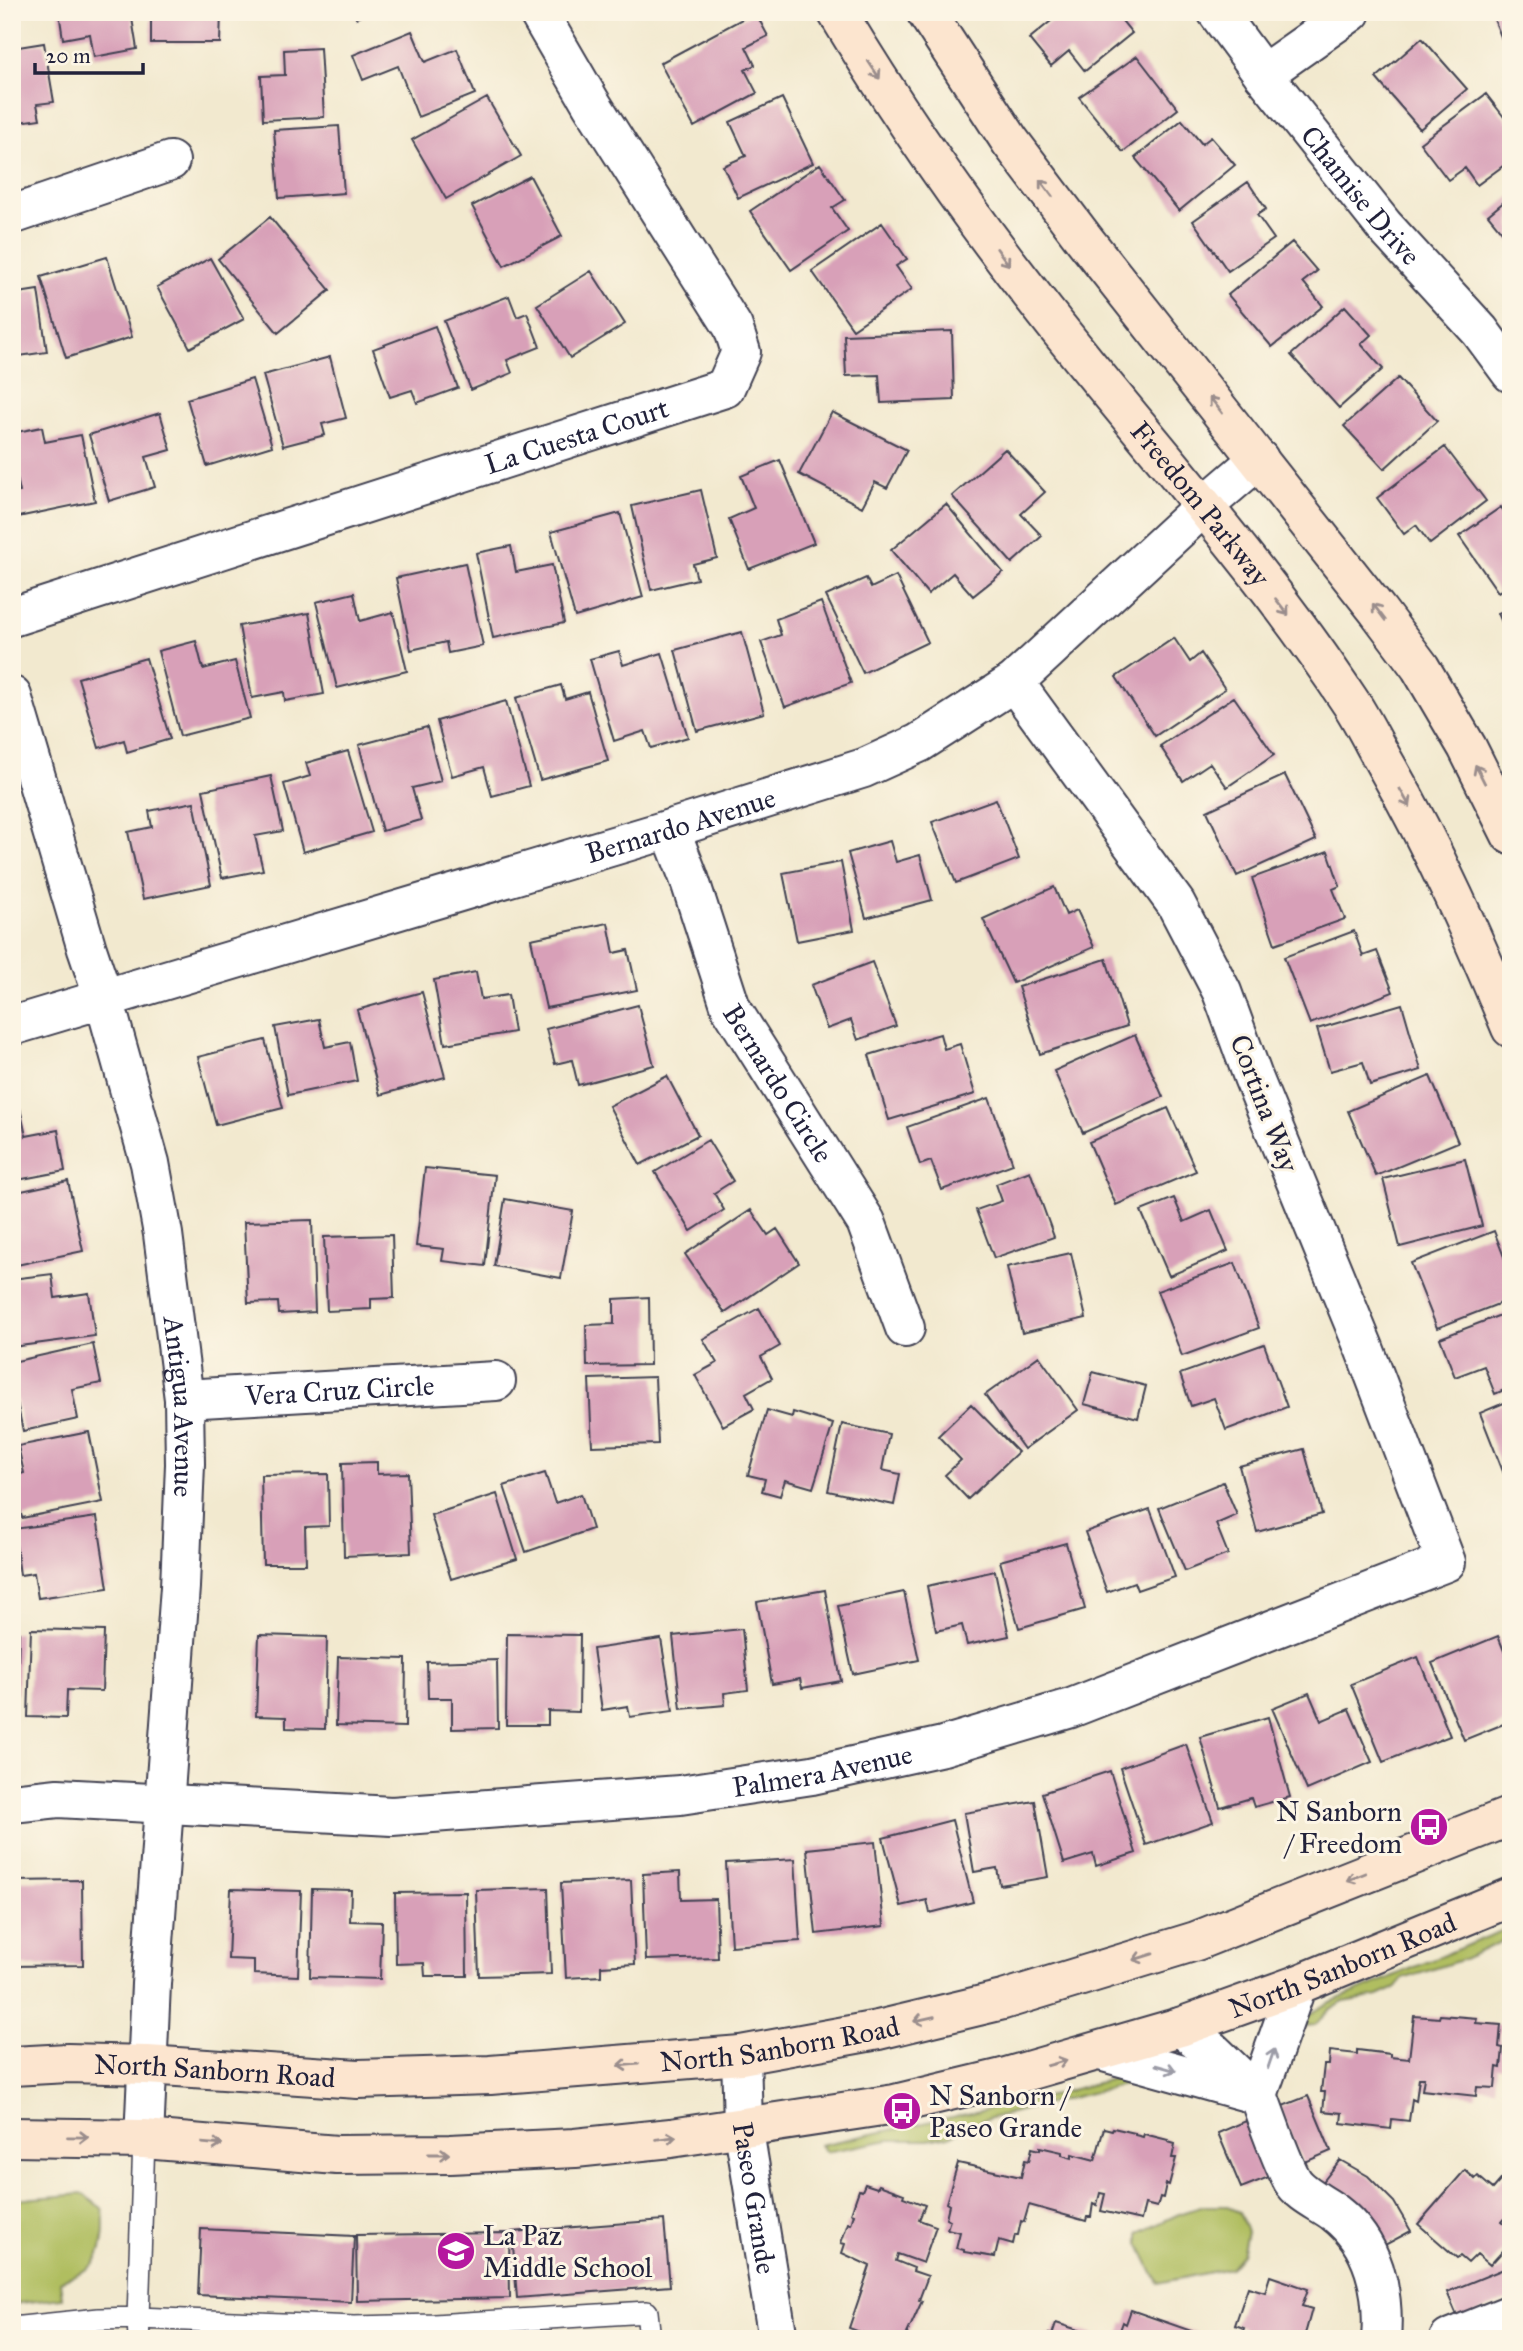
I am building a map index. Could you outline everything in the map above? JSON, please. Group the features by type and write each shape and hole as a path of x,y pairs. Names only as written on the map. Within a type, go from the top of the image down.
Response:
{"main road":[{"name":"Freedom Parkway","path":"837,12 921,143 1008,264 1204,506 1310,642 1353,706 1425,834 1511,1028"},
{"path":"926,12 1010,141 1420,667 1466,747 1511,835"},
{"name":"North Sanborn Road","path":"12,2066 68,2063 147,2065 358,2079 490,2075 741,2055 878,2030 1003,2000 1196,1941 1511,1816"},
{"name":"North Sanborn Road","path":"12,2137 144,2138 337,2155 450,2154 575,2148 671,2138 895,2104 1003,2078 1180,2027 1297,1985 1511,1898"}],"street":[{"name":"La Cuesta Court","path":"12,617 725,388 741,352 733,327 599,115 538,12"},
{"name":"Chamise Drive","path":"1217,12 1384,226 1480,331 1511,373"},
{"path":"1263,74 1351,12"},
{"path":"12,215 170,161"},
{"name":"Bernardo Avenue","path":"12,1026 670,829 864,768 919,743 1014,682 1204,506 1259,459"},
{"name":"Cortina Way","path":"1014,682 1176,904 1222,992 1253,1077 1364,1348 1446,1562"},
{"name":"Antigua Avenue","path":"12,696 104,999 150,1163 163,1234 184,1399 184,1520 144,2138"},
{"name":"Bernardo Circle","path":"670,829 690,878 731,1008 866,1222 905,1328"},
{"name":"Vera Cruz Circle","path":"184,1399 496,1381"},
{"name":"Palmera Avenue","path":"12,1802 58,1798 392,1816 680,1795 812,1775 943,1746 1071,1708 1446,1562"},
{"path":"1258,2095 1297,1985"},
{"path":"1180,2027 1211,2050 1258,2095 1293,2181 1337,2214 1357,2234 1370,2257 1379,2284 1384,2312 1381,2339"},
{"path":"1100,2051 1258,2095"},
{"name":"Paseo Grande","path":"741,2055 743,2125 778,2339"},
{"path":"1448,2339 1511,2314"}],"lane":[{"path":"139,2328 144,2138"},
{"path":"12,2328 99,2319 139,2328 380,2327 515,2322 647,2312 650,2339"}],"green space":[{"path":"1511,1927 1511,1937 1464,1959 1403,1979 1396,1988 1378,1996 1344,2002 1330,2009 1315,2025 1303,2026 1308,2015 1331,2002"},
{"path":"1129,2074 1155,2077 983,2120 949,2136 928,2140 889,2140 826,2152 820,2145 1042,2098"},
{"path":"83,2194 103,2209 103,2240 95,2262 83,2271 60,2281 62,2298 12,2304 12,2200"},
{"path":"1204,2206 1225,2206 1239,2212 1247,2232 1242,2254 1230,2268 1158,2283 1139,2243 1139,2233 1179,2214"}],"building":[{"path":"59,12 131,12 137,49 94,57 90,34 63,39"},
{"path":"151,12 221,12 220,43 151,43"},
{"path":"354,12 371,12 356,18"},
{"path":"755,12 768,36 746,47 755,65 745,70 757,93 694,127 660,63"},
{"path":"1062,12 1115,12 1132,33 1085,71 1069,51 1051,66 1029,39"},
{"path":"1491,12 1511,12 1511,61"},
{"path":"412,31 425,62 457,49 475,94 418,117 398,66 363,80 353,55"},
{"path":"1422,38 1467,89 1420,129 1376,78"},
{"path":"44,43 54,102 37,104 40,119 12,123 12,48"},
{"path":"320,48 324,117 263,120 261,76 285,75 284,50"},
{"path":"1137,56 1178,109 1123,152 1079,97"},
{"path":"1486,94 1511,126 1511,160 1477,185 1465,168 1448,180 1420,143"},
{"path":"487,98 521,156 446,199 412,140"},
{"path":"782,98 813,163 738,198 723,166 746,156 730,122"},
{"path":"1182,120 1202,144 1211,137 1235,165 1179,211 1135,158"},
{"path":"339,126 344,193 279,198 274,130"},
{"path":"820,164 845,200 832,208 848,231 791,270 750,211"},
{"path":"530,176 562,236 504,266 472,206"},
{"path":"1248,182 1266,209 1257,215 1274,239 1228,271 1193,221"},
{"path":"1511,196 1511,243 1488,215"},
{"path":"270,217 330,290 278,333 218,259"},
{"path":"882,223 907,259 896,266 912,289 853,329 812,271"},
{"path":"1292,242 1317,271 1303,282 1323,306 1272,347 1228,295"},
{"path":"107,257 132,337 66,358 41,277"},
{"path":"210,258 244,319 190,348 157,287"},
{"path":"591,271 625,324 570,358 537,305"},
{"path":"38,290 47,352 12,357 12,294"},
{"path":"509,296 517,317 527,313 540,347 507,360 512,373 471,390 444,321"},
{"path":"1345,306 1371,335 1361,344 1383,369 1339,408 1291,355"},
{"path":"435,326 458,388 417,403 412,390 390,397 373,349"},
{"path":"952,331 954,400 881,403 879,375 846,376 844,335"},
{"path":"330,357 346,418 322,424 325,435 283,446 263,375"},
{"path":"1398,378 1437,421 1384,469 1344,426"},
{"path":"252,379 272,446 207,466 187,399"},
{"path":"832,412 907,450 887,488 875,482 862,507 799,474"},
{"path":"160,413 171,450 146,457 155,487 109,501 89,435"},
{"path":"42,427 45,442 81,435 95,501 18,517 14,493 20,492 12,453 12,433"},
{"path":"1445,447 1486,501 1430,544 1416,525 1404,534 1377,498"},
{"path":"1005,449 1045,492 1021,514 1042,536 1012,563 952,496"},
{"path":"780,460 814,543 749,569 729,519 754,508 741,476"},
{"path":"701,490 717,558 693,564 697,579 651,590 632,506"},
{"path":"946,504 1003,572 973,596 953,573 928,594 891,550"},
{"path":"1501,507 1511,522 1511,583 1498,592 1459,536"},
{"path":"620,513 643,597 575,617 551,532"},
{"path":"511,546 516,572 552,565 564,623 493,638 476,553"},
{"path":"465,563 483,646 448,653 446,642 411,650 396,578"},
{"path":"896,576 928,642 863,673 826,596 866,578 871,588"},
{"path":"354,593 360,621 393,612 407,671 337,688 316,602"},
{"path":"821,602 851,683 785,707 761,642 781,635 776,619"},
{"path":"1511,608 1511,643 1498,613"},
{"path":"309,613 324,694 285,701 284,692 252,698 239,626"},
{"path":"742,632 764,713 697,731 675,650"},
{"path":"1174,638 1190,662 1201,653 1225,689 1155,736 1116,677"},
{"path":"196,641 203,669 235,661 250,718 180,736 158,651"},
{"path":"619,651 623,665 662,653 688,737 651,748 645,731 614,741 590,659"},
{"path":"146,658 170,739 127,752 124,740 99,748 78,678"},
{"path":"561,685 565,699 588,692 608,761 540,780 516,698"},
{"path":"1234,697 1274,755 1227,787 1210,763 1183,781 1160,746"},
{"path":"506,701 529,786 492,796 484,767 452,776 437,721"},
{"path":"427,727 441,781 412,788 421,820 382,831 359,745"},
{"path":"348,751 372,832 303,852 284,784 310,776 306,763"},
{"path":"1285,775 1316,840 1237,876 1207,811"},
{"path":"271,776 283,831 255,836 263,870 222,878 203,790"},
{"path":"996,799 1019,859 956,883 932,822"},
{"path":"194,802 211,885 143,899 128,832 152,827 149,811"},
{"path":"890,841 896,862 920,855 932,900 866,918 848,853"},
{"path":"1328,851 1340,886 1333,889 1345,919 1275,944 1252,878"},
{"path":"841,862 854,930 797,941 783,873"},
{"path":"1054,887 1066,915 1077,910 1094,947 1013,983 983,919"},
{"path":"608,923 614,953 628,950 637,990 546,1008 531,939"},
{"path":"1354,931 1363,956 1377,951 1393,992 1310,1024 1284,957"},
{"path":"1106,959 1127,1026 1040,1054 1018,987"},
{"path":"872,962 896,1026 858,1040 851,1020 827,1029 811,985"},
{"path":"476,972 481,999 508,995 514,1032 445,1044 434,980"},
{"path":"422,992 445,1077 380,1095 357,1010"},
{"path":"1402,1004 1421,1070 1370,1085 1363,1062 1330,1071 1317,1029"},
{"path":"638,1005 654,1065 578,1085 572,1060 555,1064 546,1029"},
{"path":"319,1019 325,1047 350,1042 357,1081 288,1095 275,1027"},
{"path":"940,1034 944,1049 960,1044 975,1094 889,1120 869,1055"},
{"path":"1135,1035 1163,1097 1083,1133 1054,1071"},
{"path":"265,1040 283,1108 216,1125 198,1057"},
{"path":"667,1076 698,1135 640,1165 609,1106"},
{"path":"1430,1076 1458,1142 1376,1176 1348,1111"},
{"path":"989,1098 1013,1164 942,1190 931,1161 920,1165 907,1127"},
{"path":"20,1108 26,1136 58,1130 65,1171 12,1181 12,1109"},
{"path":"1168,1108 1196,1171 1116,1205 1089,1142"},
{"path":"708,1140 733,1181 714,1193 724,1210 691,1231 655,1172"},
{"path":"1465,1159 1482,1226 1400,1247 1383,1179"},
{"path":"425,1168 495,1175 485,1266 442,1261 444,1249 416,1246"},
{"path":"1030,1171 1054,1237 994,1258 976,1210 1002,1201 996,1184"},
{"path":"68,1181 83,1251 12,1266 12,1193"},
{"path":"1174,1198 1184,1222 1211,1210 1228,1251 1169,1276 1141,1211"},
{"path":"505,1199 573,1211 561,1278 494,1266"},
{"path":"751,1210 768,1235 777,1229 799,1263 725,1313 685,1254"},
{"path":"312,1220 315,1312 279,1314 278,1302 248,1303 244,1222"},
{"path":"1494,1231 1511,1275 1511,1299 1437,1328 1411,1263"},
{"path":"392,1235 394,1298 371,1299 371,1309 327,1311 324,1237"},
{"path":"1071,1253 1086,1318 1022,1333 1007,1267"},
{"path":"1235,1263 1259,1328 1182,1356 1157,1291"},
{"path":"52,1274 55,1298 89,1293 95,1336 12,1347 12,1279"},
{"path":"649,1297 650,1365 587,1366 586,1325 614,1324 614,1299"},
{"path":"759,1308 780,1346 761,1357 772,1378 746,1393 754,1409 723,1426 695,1375 717,1363 703,1339"},
{"path":"1511,1311 1511,1387 1495,1394 1484,1366 1455,1377 1440,1338"},
{"path":"93,1344 101,1383 72,1389 78,1419 23,1431 12,1379 12,1362"},
{"path":"1264,1344 1287,1407 1226,1430 1214,1398 1191,1406 1180,1374"},
{"path":"1039,1356 1078,1410 1024,1449 985,1395"},
{"path":"1093,1372 1146,1386 1138,1418 1084,1404"},
{"path":"655,1377 658,1444 592,1446 589,1379"},
{"path":"1511,1400 1511,1478 1506,1479 1480,1413"},
{"path":"971,1404 1018,1452 968,1499 945,1475 961,1460 938,1436"},
{"path":"767,1410 792,1417 793,1412 833,1424 813,1488 785,1480 780,1496 762,1491 765,1479 748,1475"},
{"path":"842,1424 889,1434 882,1470 900,1474 894,1505 828,1491"},
{"path":"89,1432 103,1502 22,1518 13,1476 24,1473 18,1446"},
{"path":"1304,1449 1322,1514 1257,1532 1239,1466"},
{"path":"377,1462 377,1474 408,1473 411,1553 344,1556 342,1463"},
{"path":"545,1473 555,1503 581,1494 592,1529 526,1552 504,1486"},
{"path":"328,1474 329,1526 305,1527 306,1564 263,1564 261,1475"},
{"path":"1223,1482 1237,1515 1216,1524 1228,1554 1185,1571 1159,1508"},
{"path":"497,1494 517,1559 451,1579 431,1515"},
{"path":"1150,1509 1175,1577 1137,1590 1134,1582 1107,1592 1085,1532"},
{"path":"97,1517 108,1588 38,1598 34,1573 20,1575 14,1529"},
{"path":"1066,1543 1085,1609 1019,1628 1000,1561"},
{"path":"995,1571 1009,1636 967,1645 962,1625 936,1631 927,1586"},
{"path":"825,1590 841,1681 802,1688 800,1679 772,1684 757,1602"},
{"path":"904,1592 919,1660 853,1674 838,1606"},
{"path":"31,1629 104,1631 102,1691 67,1690 66,1718 28,1717"},
{"path":"742,1629 748,1690 724,1693 725,1705 681,1709 673,1636"},
{"path":"12,1633 19,1633 17,1693 12,1693"},
{"path":"507,1634 580,1635 579,1712 548,1711 548,1725 506,1725"},
{"path":"259,1635 327,1637 325,1729 286,1728 286,1717 256,1716"},
{"path":"1498,1636 1511,1668 1511,1721 1464,1740 1432,1663"},
{"path":"661,1639 673,1711 630,1717 628,1706 602,1710 593,1649"},
{"path":"338,1657 406,1659 405,1727 336,1725"},
{"path":"1418,1657 1450,1736 1383,1762 1351,1684"},
{"path":"497,1660 498,1728 452,1729 452,1698 428,1698 427,1662"},
{"path":"1309,1693 1321,1721 1349,1709 1372,1762 1307,1790 1272,1708"},
{"path":"1268,1717 1290,1797 1254,1807 1251,1798 1220,1807 1200,1737"},
{"path":"1186,1744 1213,1822 1146,1845 1120,1768"},
{"path":"1110,1771 1136,1853 1096,1866 1093,1854 1064,1863 1042,1793"},
{"path":"1035,1801 1048,1877 1000,1885 997,1868 974,1872 964,1813"},
{"path":"952,1820 973,1902 930,1913 927,1900 901,1906 883,1838"},
{"path":"875,1842 884,1926 816,1934 807,1849"},
{"path":"795,1859 800,1941 731,1946 726,1863"},
{"path":"680,1872 681,1900 716,1899 718,1958 646,1960 643,1874"},
{"path":"82,1880 83,1965 12,1966 12,1881"},
{"path":"631,1880 635,1964 601,1966 601,1976 566,1978 561,1883"},
{"path":"548,1888 551,1974 479,1976 476,1890"},
{"path":"231,1889 301,1891 298,1976 254,1974 254,1960 228,1959"},
{"path":"312,1889 351,1890 350,1921 382,1922 380,1979 310,1977"},
{"path":"466,1892 467,1976 425,1976 424,1963 396,1964 395,1893"},
{"path":"1440,2015 1477,2018 1476,2023 1501,2025 1499,2047 1503,2048 1501,2068 1497,2067 1495,2088 1477,2087 1476,2096 1422,2090 1424,2078 1419,2078 1416,2101 1412,2099 1409,2121 1392,2119 1391,2129 1341,2123 1342,2113 1323,2111 1325,2092 1321,2092 1324,2065 1329,2065 1330,2051 1357,2054 1357,2050 1409,2059 1414,2016 1439,2018"},
{"path":"1308,2096 1331,2151 1303,2163 1280,2107"},
{"path":"1246,2121 1269,2177 1241,2188 1218,2133"},
{"path":"1104,2128 1143,2137 1144,2134 1175,2144 1172,2158 1176,2158 1169,2185 1166,2184 1163,2198 1160,2197 1157,2207 1145,2204 1141,2220 1101,2211 1105,2194 1100,2193 1097,2205 1093,2203 1091,2217 1087,2217 1086,2221 1029,2205 1013,2244 999,2240 995,2257 956,2248 960,2232 947,2229 950,2220 946,2218 949,2205 946,2203 958,2163 1021,2177 1025,2160 1029,2161 1032,2148 1040,2150 1040,2147 1062,2152 1062,2155 1072,2158 1072,2154 1095,2160"},
{"path":"1340,2160 1368,2176 1394,2202 1411,2231 1385,2245 1370,2221 1348,2199 1322,2183"},
{"path":"1511,2168 1511,2217 1508,2215 1502,2222 1511,2230 1511,2242 1490,2265 1477,2254 1468,2263 1460,2256 1457,2258 1418,2224 1465,2170 1475,2179 1478,2176 1493,2189"},
{"path":"865,2184 877,2188 879,2185 925,2205 919,2220 936,2226 923,2263 898,2254 896,2261 928,2276 919,2300 922,2301 906,2336 912,2339 861,2338 863,2333 849,2328 870,2266 842,2253 845,2244 841,2243 848,2223 851,2224 854,2214 851,2213 859,2190 862,2191"},
{"path":"664,2220 670,2286 517,2298 512,2232"},
{"path":"201,2229 354,2236 351,2302 198,2295"},
{"path":"509,2233 510,2298 357,2301 356,2235"},
{"path":"1511,2266 1511,2298 1459,2320 1447,2292"},
{"path":"1270,2276 1308,2289 1302,2306 1312,2309 1304,2338 1240,2339 1244,2328 1235,2325 1248,2287 1265,2292"},
{"path":"1131,2310 1200,2334 1198,2339 1117,2339"},
{"path":"1056,2323 1104,2338 1104,2339 1048,2339"},
{"path":"991,2333 1006,2339 981,2339 982,2334 989,2337"}],"place":[{"name":"N Sanborn / Freedom","path":"1429,1827"},
{"name":"N Sanborn / Paseo Grande","path":"902,2111"},
{"name":"La Paz Middle School","path":"456,2251"}]}
